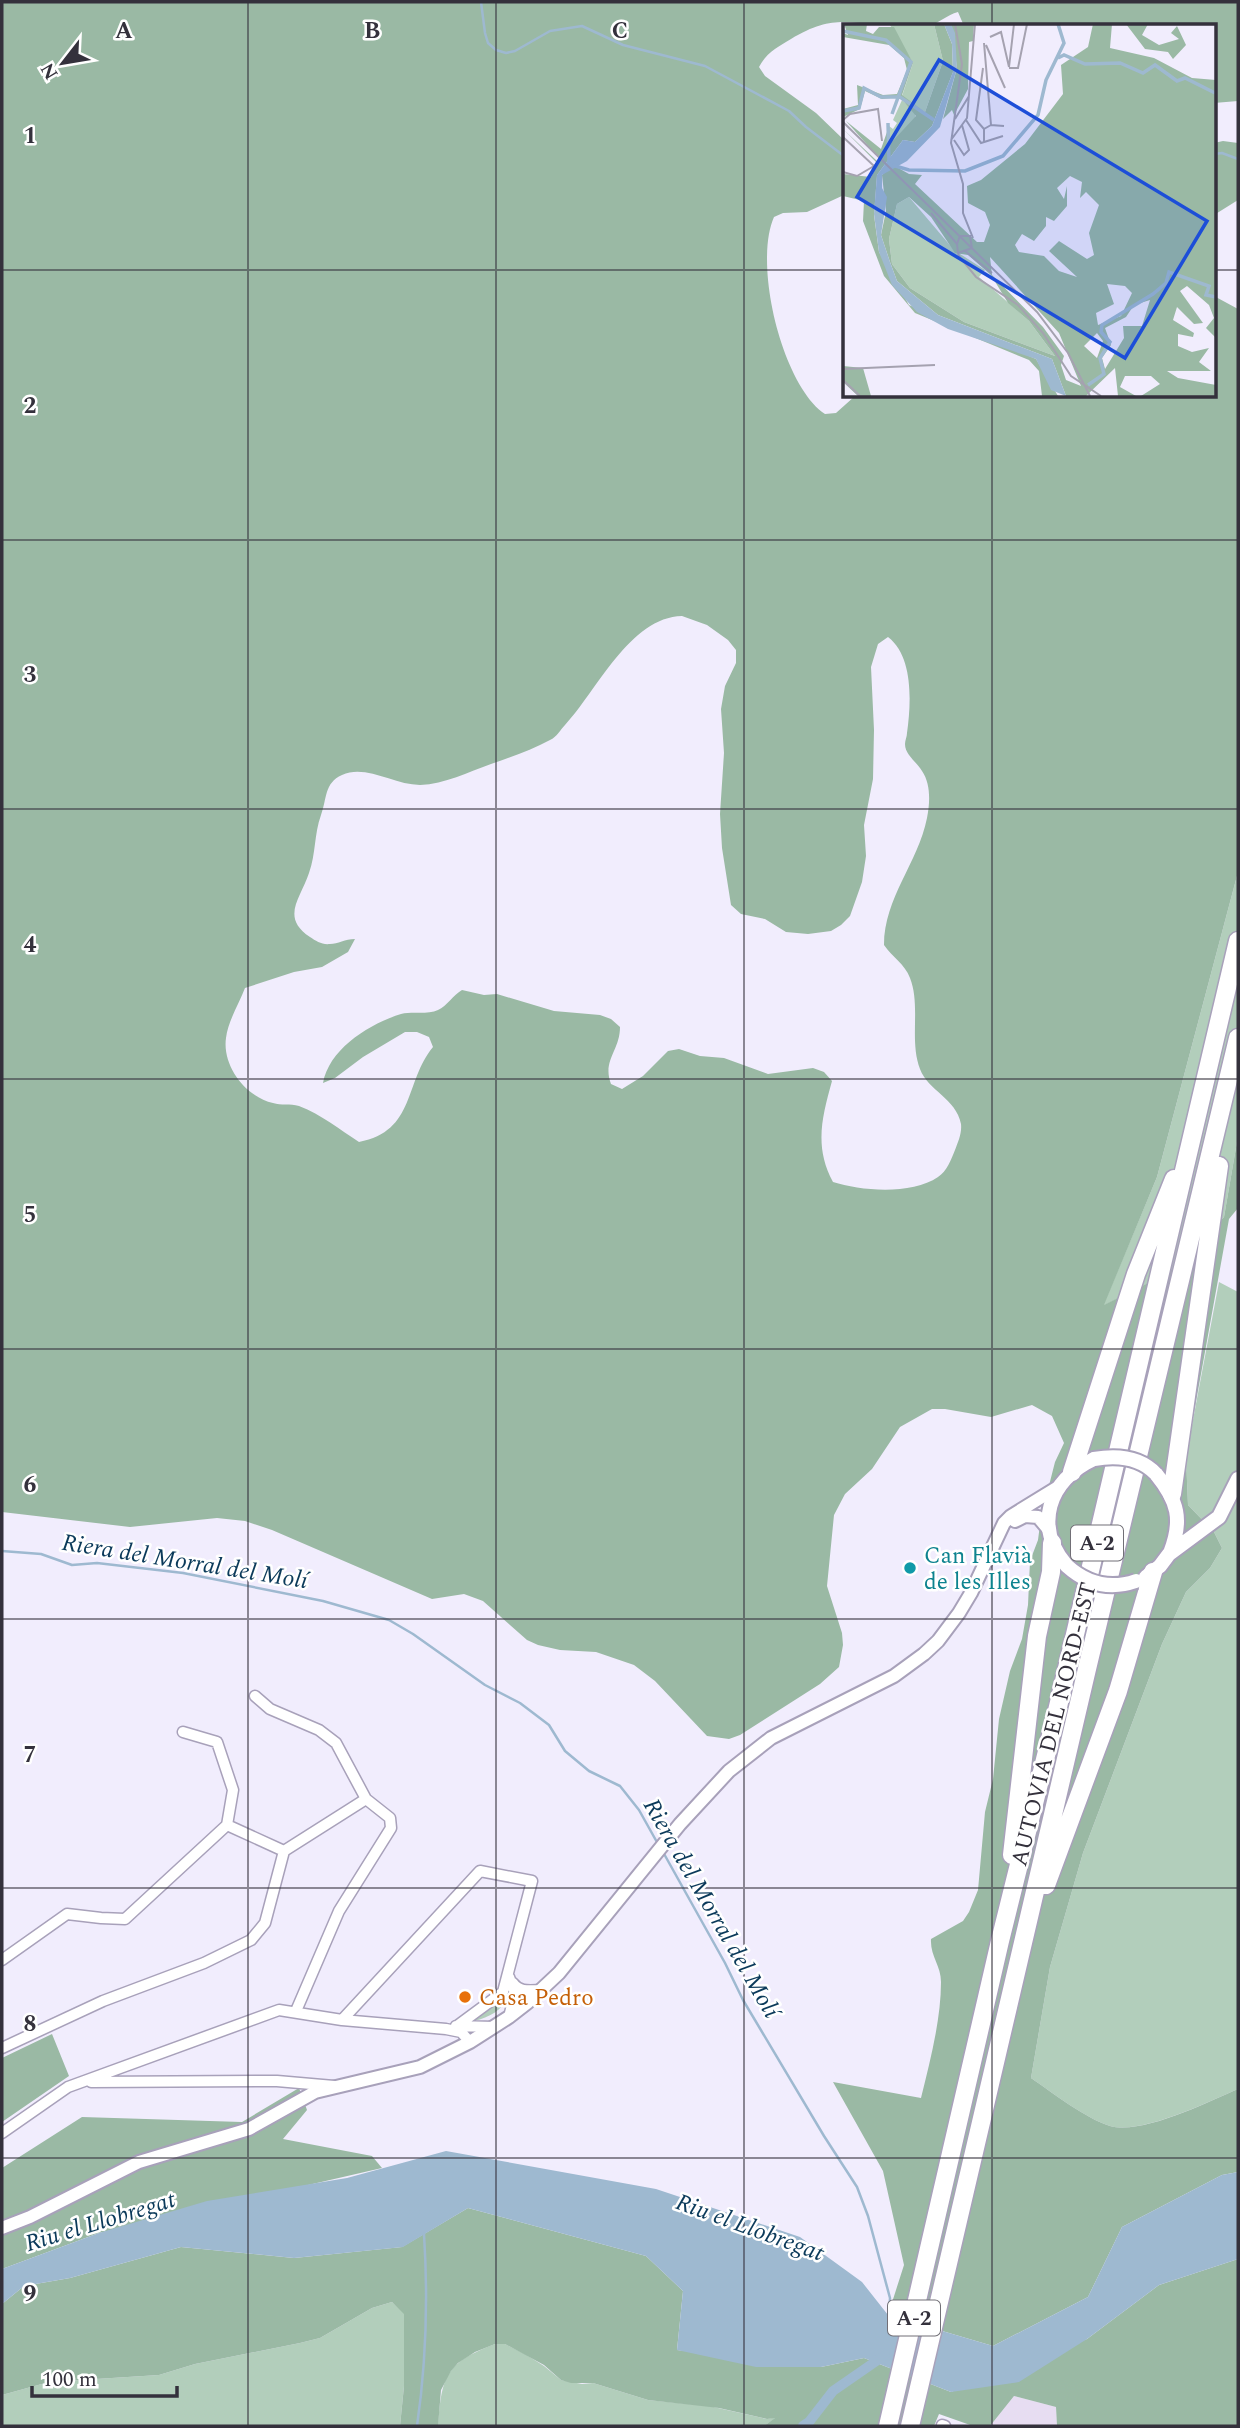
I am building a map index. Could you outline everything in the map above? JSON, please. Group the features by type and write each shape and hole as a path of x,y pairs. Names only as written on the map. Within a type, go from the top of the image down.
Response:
{"highway":[{"name":"AUTOVIA DEL NORD-EST","path":"888,2426 1000,1941 1057,1711 1238,941"},
{"name":"AUTOVIA DEL NORD-EST","path":"910,2426 1238,1038"},
{"path":"1172,1494 1196,1334 1203,1263 1221,1154 1229,1078"},
{"path":"1072,1472 1136,1274 1161,1207 1191,1144"},
{"path":"1000,1941 1036,1648 1051,1572 1051,1536"},
{"path":"1024,1937 1065,1838 1118,1691 1153,1572"}],"main road":[{"path":"1169,1554 1175,1540 1178,1517 1172,1494 1156,1474 1137,1461 1111,1457 1094,1459 1072,1472 1058,1487 1051,1502 1051,1536 1068,1566 1081,1577 1097,1584 1116,1586 1136,1581 1153,1572 1169,1554 1209,1527 1225,1509 1238,1479"},
{"path":"1178,1517 1194,1527 1209,1527"}],"street":[{"path":"2,2228 130,2166 158,2155 234,2135 265,2121 297,2101 335,2086 420,2067 470,2042 509,2017 542,1990 719,1780 750,1753 782,1732 876,1687 924,1654 959,1613 1004,1523 1058,1487"},
{"path":"999,1534 1015,1520 1025,1516 1038,1517 1051,1536"},
{"path":"255,1696 270,1709 319,1730 336,1743 366,1799 390,1818 391,1828 339,1911 296,2011"},
{"path":"2,1960 67,1914 125,1919 227,1825 233,1790 216,1742 183,1732"},
{"path":"2,2048 103,2001 204,1963 251,1940 265,1923 284,1851 366,1799"},
{"path":"227,1825 284,1851"},
{"path":"342,2020 480,1871 532,1881 503,1992 457,2026"},
{"path":"509,1976 517,1988 542,1990"},
{"path":"509,1976 515,1993 509,2017"},
{"path":"2,2133 54,2095 82,2082 279,2010 342,2020 446,2029 461,2032 470,2042"},
{"path":"446,2029 457,2026 494,2027"},
{"path":"82,2082 277,2081 335,2086"}],"shaded area":[{"path":"1014,2396 1056,2407 1057,2426 990,2426"}],"green space":[{"path":"2,2 1238,2 1238,101 1216,103 1216,24 963,24 958,12 935,24 833,23 807,30 791,39 769,54 759,67 765,76 816,113 843,139 843,195 807,212 783,213 774,217 768,238 770,292 784,351 796,378 810,399 825,414 836,413 854,397 1216,397 1216,297 1238,309 1238,872 1157,1177 1104,1305 1168,1273 1224,1217 1238,1136 1238,1208 1229,1219 1186,1457 1188,1505 1214,1532 1222,1548 1210,1568 1186,1592 1162,1644 1083,1853 1050,1967 1031,2078 1090,2117 1110,2126 1123,2128 1175,2116 1238,2089 1238,2172 1222,2175 1122,2227 1088,2297 993,2346 888,2315 904,2265 883,2171 833,2082 921,2098 941,1996 941,1976 932,1951 931,1939 963,1921 978,1890 985,1812 993,1779 999,1719 1010,1671 1022,1639 1028,1605 1030,1561 1038,1540 1055,1462 1064,1443 1052,1416 1032,1405 991,1417 932,1409 900,1427 872,1469 845,1494 834,1515 827,1586 842,1633 839,1667 820,1684 740,1735 729,1739 707,1736 655,1681 634,1665 596,1652 560,1650 538,1645 527,1640 483,1601 464,1594 432,1599 245,1521 217,1518 130,1527 2,1512","holes":["682,616 707,625 728,640 736,650 736,663 725,686 721,709 724,753 720,814 731,905 741,914 765,919 786,932 808,934 831,931 850,916 862,882 866,856 864,825 873,779 871,667 878,644 888,637 903,656 910,695 905,743 909,755 925,776 929,806 923,834 889,912 884,945 910,978 915,1000 915,1046 920,1069 929,1083 954,1108 961,1124 955,1150 941,1175 915,1187 886,1190 858,1188 833,1182 823,1157 823,1120 832,1081 824,1072 813,1068 768,1074 724,1058 700,1056 679,1049 668,1051 643,1076 622,1089 611,1084 609,1076 620,1027 611,1019 600,1015 554,1011 497,994 484,995 462,990 438,1010 405,1013 389,1018 364,1031 333,1059 323,1083 405,1032 417,1032 429,1037 433,1047 417,1075 400,1116 391,1127 377,1136 359,1142 307,1110 296,1105 263,1100 245,1087 232,1069 226,1049 229,1025 245,988 294,972 322,967 348,952 355,939 324,944 301,930 294,915 311,866 327,792 336,778 351,772 361,772 410,784 429,784 456,777 552,739 630,642 663,620"]},
{"path":"1216,143 1238,143 1238,200 1216,214"},
{"path":"1238,872 1238,1136 1224,1217 1168,1273 1103,1306 1157,1177"},
{"path":"1219,1282 1238,1292 1238,2089 1156,2122 1123,2128 1100,2122 1031,2078 1050,1967 1083,1853 1162,1644 1186,1592 1210,1568 1222,1548 1214,1532 1188,1505 1186,1457"},
{"path":"509,1996 494,2013 474,2021 503,1997"},
{"path":"52,2034 69,2076 2,2122 2,2058"},
{"path":"299,2088 307,2110 283,2139 372,2156 382,2168 99,2233 2,2269 2,2168 82,2117 242,2122"},
{"path":"468,2208 646,2256 683,2291 677,2350 821,2367 864,2358 951,2392 1087,2339 1159,2285 1238,2259 1238,2426 1057,2426 1056,2407 1014,2396 990,2426 973,2426 939,2414 934,2426 764,2426 775,2418 767,2419 719,2408 648,2400 593,2383 561,2380 544,2365 505,2344 495,2344 475,2352 451,2371 441,2390 438,2426 400,2426 404,2386 404,2314 392,2302 372,2308 320,2338 300,2343 195,2364 159,2375 49,2382 2,2395 2,2304 24,2286 70,2278 181,2247 294,2258 402,2247"},
{"path":"392,2302 404,2313 404,2386 400,2426 2,2426 2,2395 49,2382 159,2375 195,2364 300,2343 320,2338 372,2308"},
{"path":"495,2344 505,2344 525,2354 561,2380 593,2383 648,2400 709,2406 767,2419 777,2417 764,2426 438,2426 442,2395 449,2373 466,2358"}],"water":[{"name":"Riu el Llobregat","path":"446,2151 656,2189 800,2237 862,2282 888,2315 993,2346 1088,2297 1122,2227 1222,2175 1238,2172 1238,2259 1159,2285 1087,2339 1019,2382 951,2392 864,2358 821,2367 756,2367 677,2350 683,2291 646,2256 468,2208 403,2247 294,2258 181,2247 70,2278 24,2286 2,2304 2,2269 99,2233 207,2201 347,2178"}],"waterway":[{"path":"481,2 488,43 496,50 506,53 515,51 550,31 582,26 623,45 705,66 789,111 843,155"},
{"path":"1216,154 1222,153 1238,159"},
{"name":"Riera del Morral del Molí","path":"2,1551 41,1554 72,1565 97,1563 183,1573 323,1601 389,1620 485,1685 520,1703 549,1725 565,1751 589,1771 620,1786 639,1810 658,1844"},
{"name":"Riera del Morral del Molí","path":"663,1852 743,2000 857,2187 868,2216 890,2298 889,2317"},
{"path":"417,2426 425,2330 424,2234"},
{"path":"803,2426 833,2391 885,2355"}],"place":[{"name":"Can Flavià de les Illes","path":"910,1568"},
{"name":"Casa Pedro","path":"465,1997"}]}
